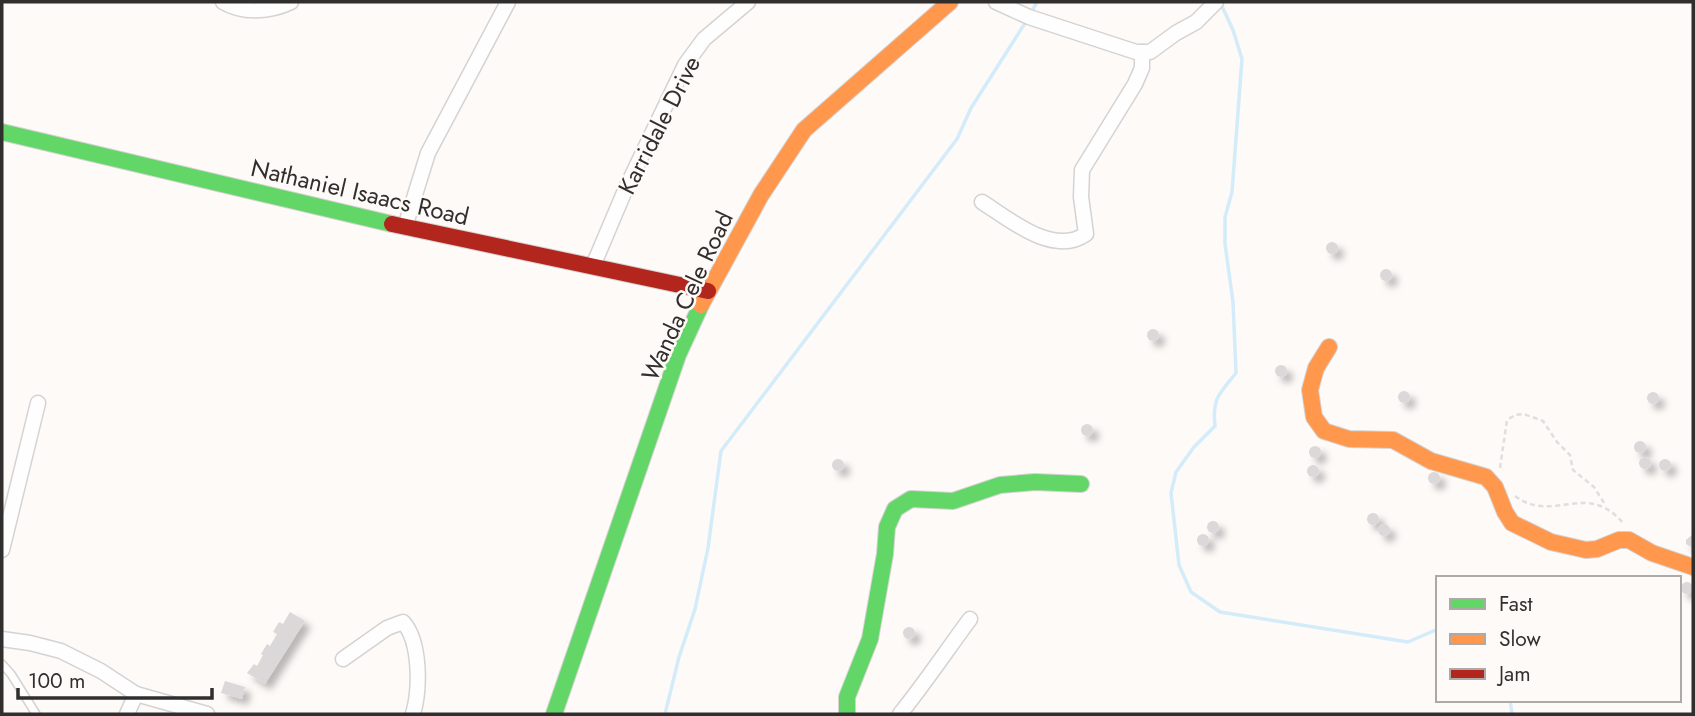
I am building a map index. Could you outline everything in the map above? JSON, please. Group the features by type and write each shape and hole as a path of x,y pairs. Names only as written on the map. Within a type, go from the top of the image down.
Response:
{"street":[{"path":"223,2 231,7 256,11 280,7 291,2"},
{"path":"405,227 428,153 508,2"},
{"name":"Karridale Drive","path":"593,266 626,188 685,65 704,39 748,2"},
{"name":"Wanda Cele Road","path":"554,714 678,355 708,291 768,183 803,130 950,2"},
{"path":"996,2 1029,17 1136,52 1150,52 1175,33 1196,22 1216,2"},
{"path":"982,202 1033,234 1053,240 1080,238 1086,234 1082,197 1083,170 1135,84 1142,68 1142,52"},
{"name":"Nathaniel Isaacs Road","path":"2,132 405,227 708,291"},
{"path":"1329,346 1315,367 1310,383 1312,416 1318,427 1327,433 1340,438 1395,440 1415,453 1486,477 1493,482 1512,523 1523,530 1578,551 1592,551 1615,541 1627,540 1661,557 1693,567"},
{"path":"2,550 38,402"},
{"path":"847,714 847,696 870,639 885,554 883,542 888,524 898,506 912,499 956,500 974,491 1003,484 1081,484"},
{"path":"901,714 927,682 946,650 970,619"},
{"path":"343,659 387,628 403,622 412,638 417,664 413,714"},
{"path":"2,639 61,651 101,671 136,694 207,714"},
{"path":"127,714 136,694"}],"lane":[{"path":"2,664 36,714"}],"path":[{"path":"1499,476 1507,421 1516,415 1533,416 1543,421 1570,455 1573,470 1594,487 1606,506 1630,531"},
{"path":"1508,490 1522,501 1537,506 1592,503 1606,506"}],"building":[{"path":"1327,243 1337,243 1337,253 1327,253"},
{"path":"1381,270 1391,270 1391,280 1381,280"},
{"path":"1148,330 1158,330 1158,340 1148,340"},
{"path":"1276,366 1286,366 1286,376 1276,376"},
{"path":"1399,392 1409,392 1409,402 1399,402"},
{"path":"1648,393 1658,393 1658,403 1648,403"},
{"path":"1082,425 1092,425 1092,435 1082,435"},
{"path":"1635,442 1645,442 1645,452 1635,452"},
{"path":"1310,447 1320,447 1320,457 1310,457"},
{"path":"1640,458 1650,458 1650,468 1640,468"},
{"path":"833,460 843,460 843,470 833,470"},
{"path":"1660,460 1670,460 1670,470 1660,470"},
{"path":"1308,466 1318,466 1318,476 1308,476"},
{"path":"1429,473 1439,473 1439,483 1429,483"},
{"path":"1368,514 1378,514 1378,524 1368,524"},
{"path":"1208,522 1218,522 1218,532 1208,532"},
{"path":"1379,525 1389,525 1389,535 1379,535"},
{"path":"1693,534 1693,548 1686,544 1686,540"},
{"path":"1198,535 1208,535 1208,545 1198,545"},
{"path":"1682,583 1692,583 1692,593 1682,593"},
{"path":"290,612 305,621 265,684 247,673 254,664 257,666 267,644 270,646 277,634 273,632 279,622 283,624"},
{"path":"904,628 914,628 914,638 904,638"},
{"path":"225,681 245,687 242,699 221,693"}],"waterway":[{"path":"1031,13 1037,2"},
{"path":"1220,2 1242,59 1232,192 1225,217 1236,373 1216,402 1215,426 1194,447 1176,472 1171,493 1179,565 1191,592 1220,612 1408,642 1436,630"},
{"path":"665,714 679,657 695,609 708,548 721,451 957,139 971,108 1027,20"},
{"path":"1510,702 1512,714"}],"traffic: fast":[{"path":"2,132 392,224"},
{"path":"554,714 678,355 701,305"},
{"path":"847,714 847,697 870,639 887,527 895,509 911,499 953,501 1000,485 1035,482 1081,484"}],"traffic: slow":[{"path":"701,305 761,195 804,130 950,2"},
{"path":"1329,347 1316,368 1310,390 1314,417 1324,431 1349,439 1393,440 1431,461 1486,477 1495,487 1512,523 1551,542 1586,550 1597,549 1619,540 1629,540 1652,553 1693,567"}],"traffic: jam":[{"path":"392,224 708,291"}]}
